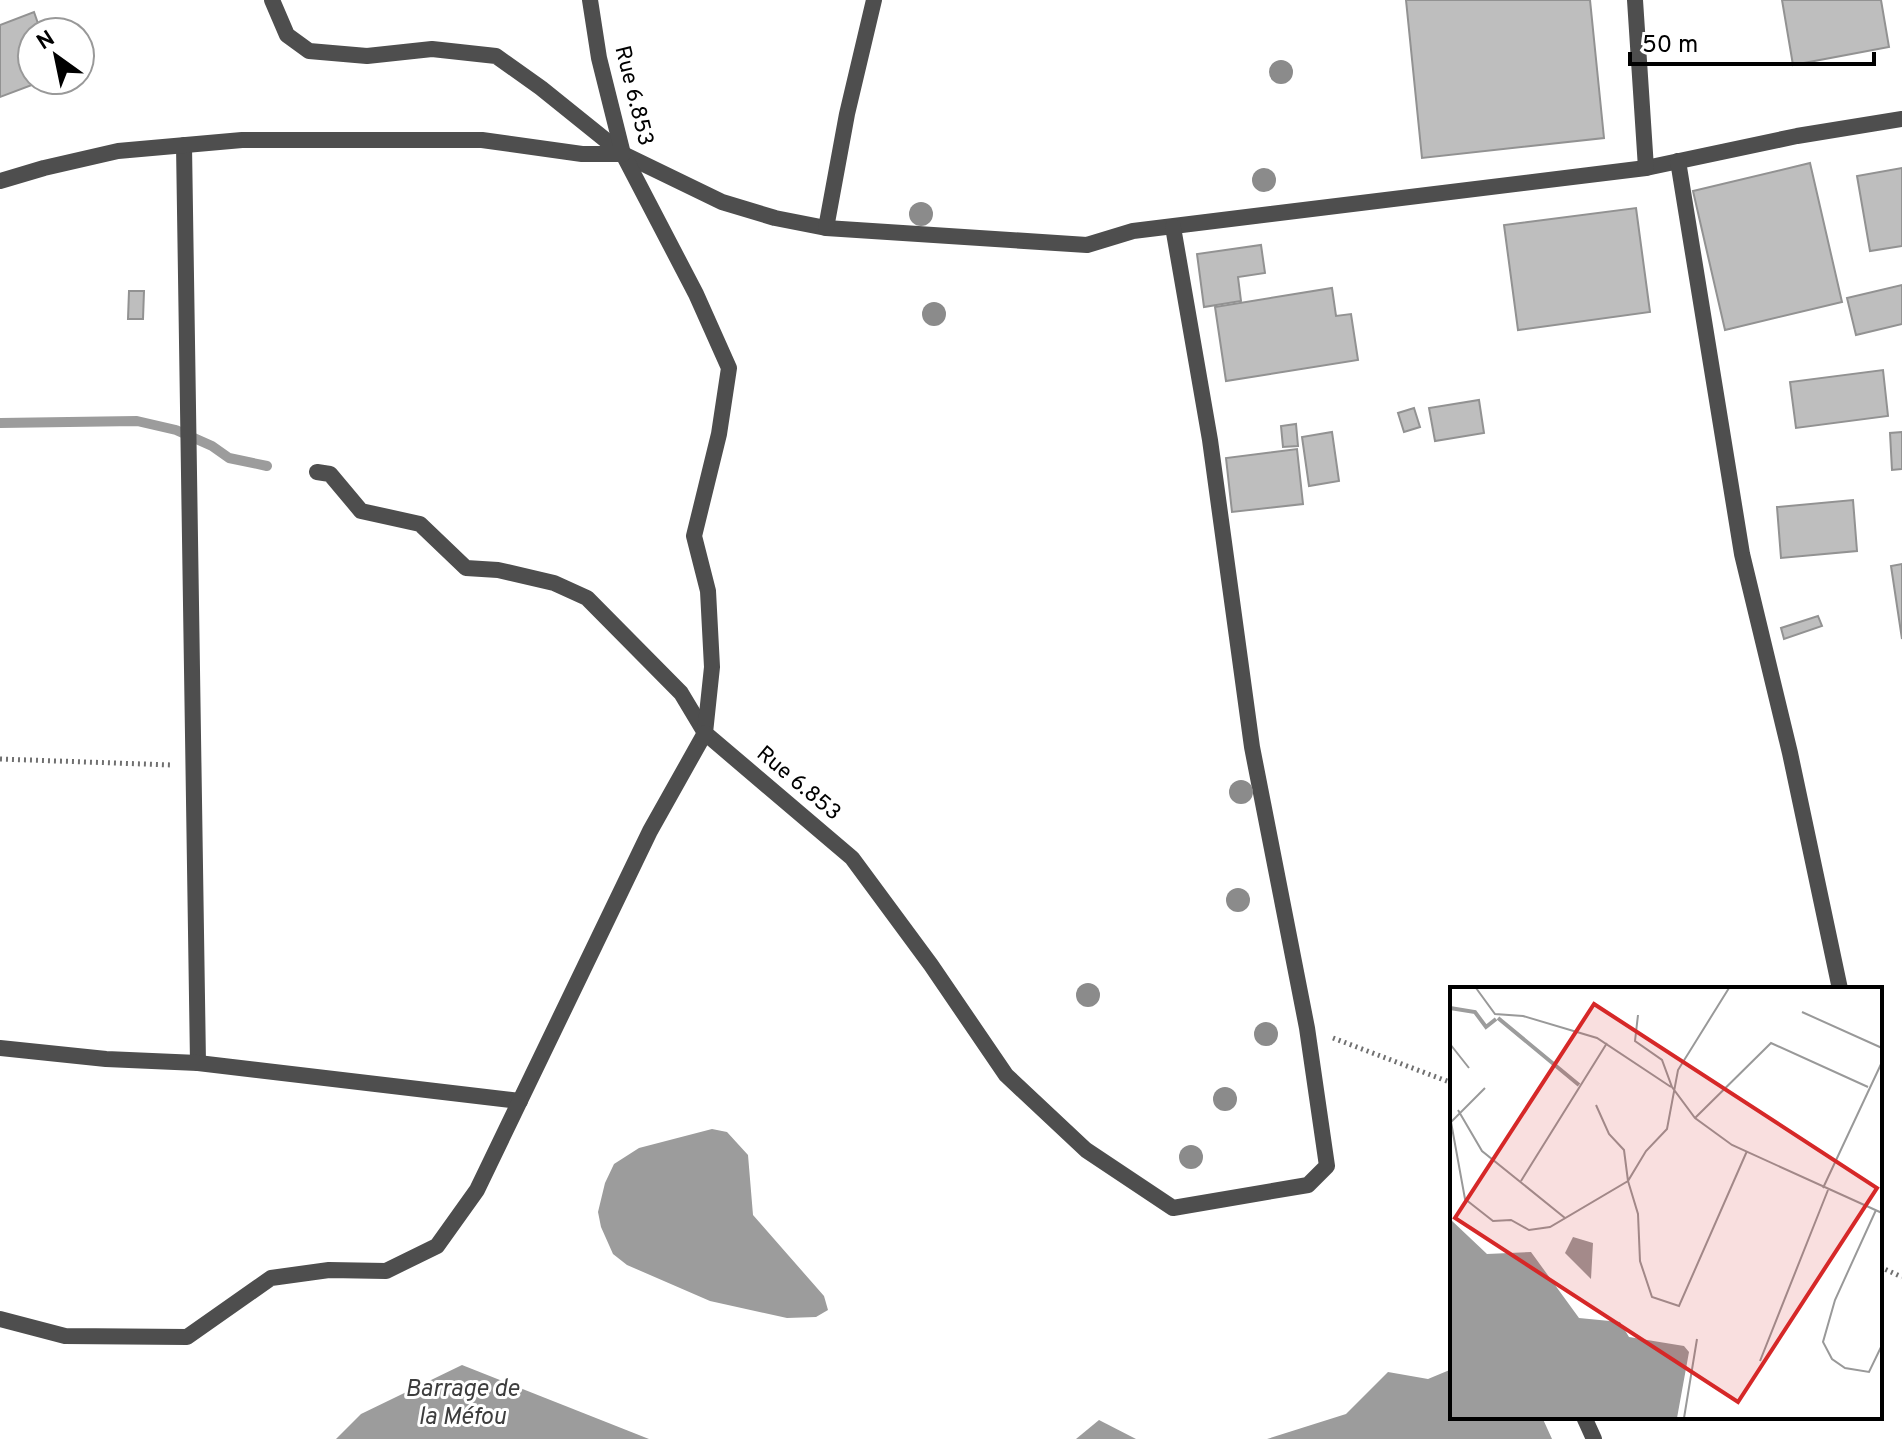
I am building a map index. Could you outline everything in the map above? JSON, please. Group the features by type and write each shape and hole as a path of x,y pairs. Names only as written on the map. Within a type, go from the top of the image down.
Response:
{"street":[{"path":"272,0 287,35 309,51 367,56 432,49 496,56 623,154 722,202 775,218 826,228 1087,245 1133,231 1646,168 1797,136 1902,119"},
{"name":"Rue 6.853","path":"590,0 599,58 623,154 696,294 729,368 719,434 694,536 708,591 710,621 712,667 705,733 852,858 931,965 1006,1075 1086,1150 1173,1208 1308,1185 1327,1166 1307,1028"},
{"path":"826,228 847,114 874,0"},
{"path":"1635,0 1646,168"},
{"path":"0,181 118,151 242,140 482,140 582,154 623,154"},
{"path":"184,145 198,1063"},
{"path":"1678,161 1742,554 1790,753 1840,987"},
{"path":"1173,227 1210,440 1252,747 1307,1028"},
{"path":"0,1319 65,1336 187,1337 271,1278 329,1270 386,1271 437,1246 477,1190 650,831 705,733 681,693 587,598 554,583 498,570 466,568 420,524 361,511 330,474 317,472"},
{"path":"0,1048 106,1059 198,1063 520,1101"},
{"path":"1585,1419 1594,1439"}],"path":[{"path":"0,759 193,766"},
{"path":"1307,1028 1450,1082"},
{"path":"1882,1268 1902,1277"}],"water":[{"path":"712,1129 727,1132 748,1155 753,1215 824,1296 828,1310 816,1317 787,1318 710,1301 627,1265 613,1254 598,1212 605,1183 614,1164 639,1148"},
{"name":"Barrage de la Méfou","path":"462,1365 649,1439 336,1439 361,1414"},
{"path":"1450,1370 1450,1419 1543,1419 1552,1439 1267,1439 1346,1414 1388,1372 1428,1379"},
{"path":"1099,1420 1136,1439 1076,1439"}],"building":[{"path":"1406,0 1590,0 1604,138 1422,158"},
{"path":"1782,0 1881,0 1889,47 1793,65"},
{"path":"16,19 16,91 0,97 0,25"},
{"path":"1810,163 1842,302 1725,330 1693,191"},
{"path":"1902,168 1902,246 1870,251 1857,176"},
{"path":"1636,208 1650,312 1518,330 1504,225"},
{"path":"1261,245 1265,273 1238,277 1241,301 1204,307 1197,254"},
{"path":"1902,285 1902,324 1856,335 1847,298"},
{"path":"1332,288 1336,316 1351,314 1358,360 1226,381 1215,307"},
{"path":"129,291 144,291 143,319 128,319"},
{"path":"1883,370 1888,416 1796,428 1790,382"},
{"path":"1479,400 1484,433 1435,441 1429,408"},
{"path":"1414,408 1420,427 1404,432 1398,413"},
{"path":"1296,424 1298,446 1283,447 1281,426"},
{"path":"1332,432 1339,481 1309,486 1302,437"},
{"path":"1902,432 1902,469 1892,470 1890,433"},
{"path":"1297,449 1303,504 1232,512 1226,458"},
{"path":"1853,500 1857,551 1781,558 1777,507"},
{"path":"1902,564 1902,639 1891,566"},
{"path":"1818,616 1822,626 1784,639 1781,628"}],"waterway":[{"path":"0,423 137,421 176,430 212,446 229,458 267,466"}]}
